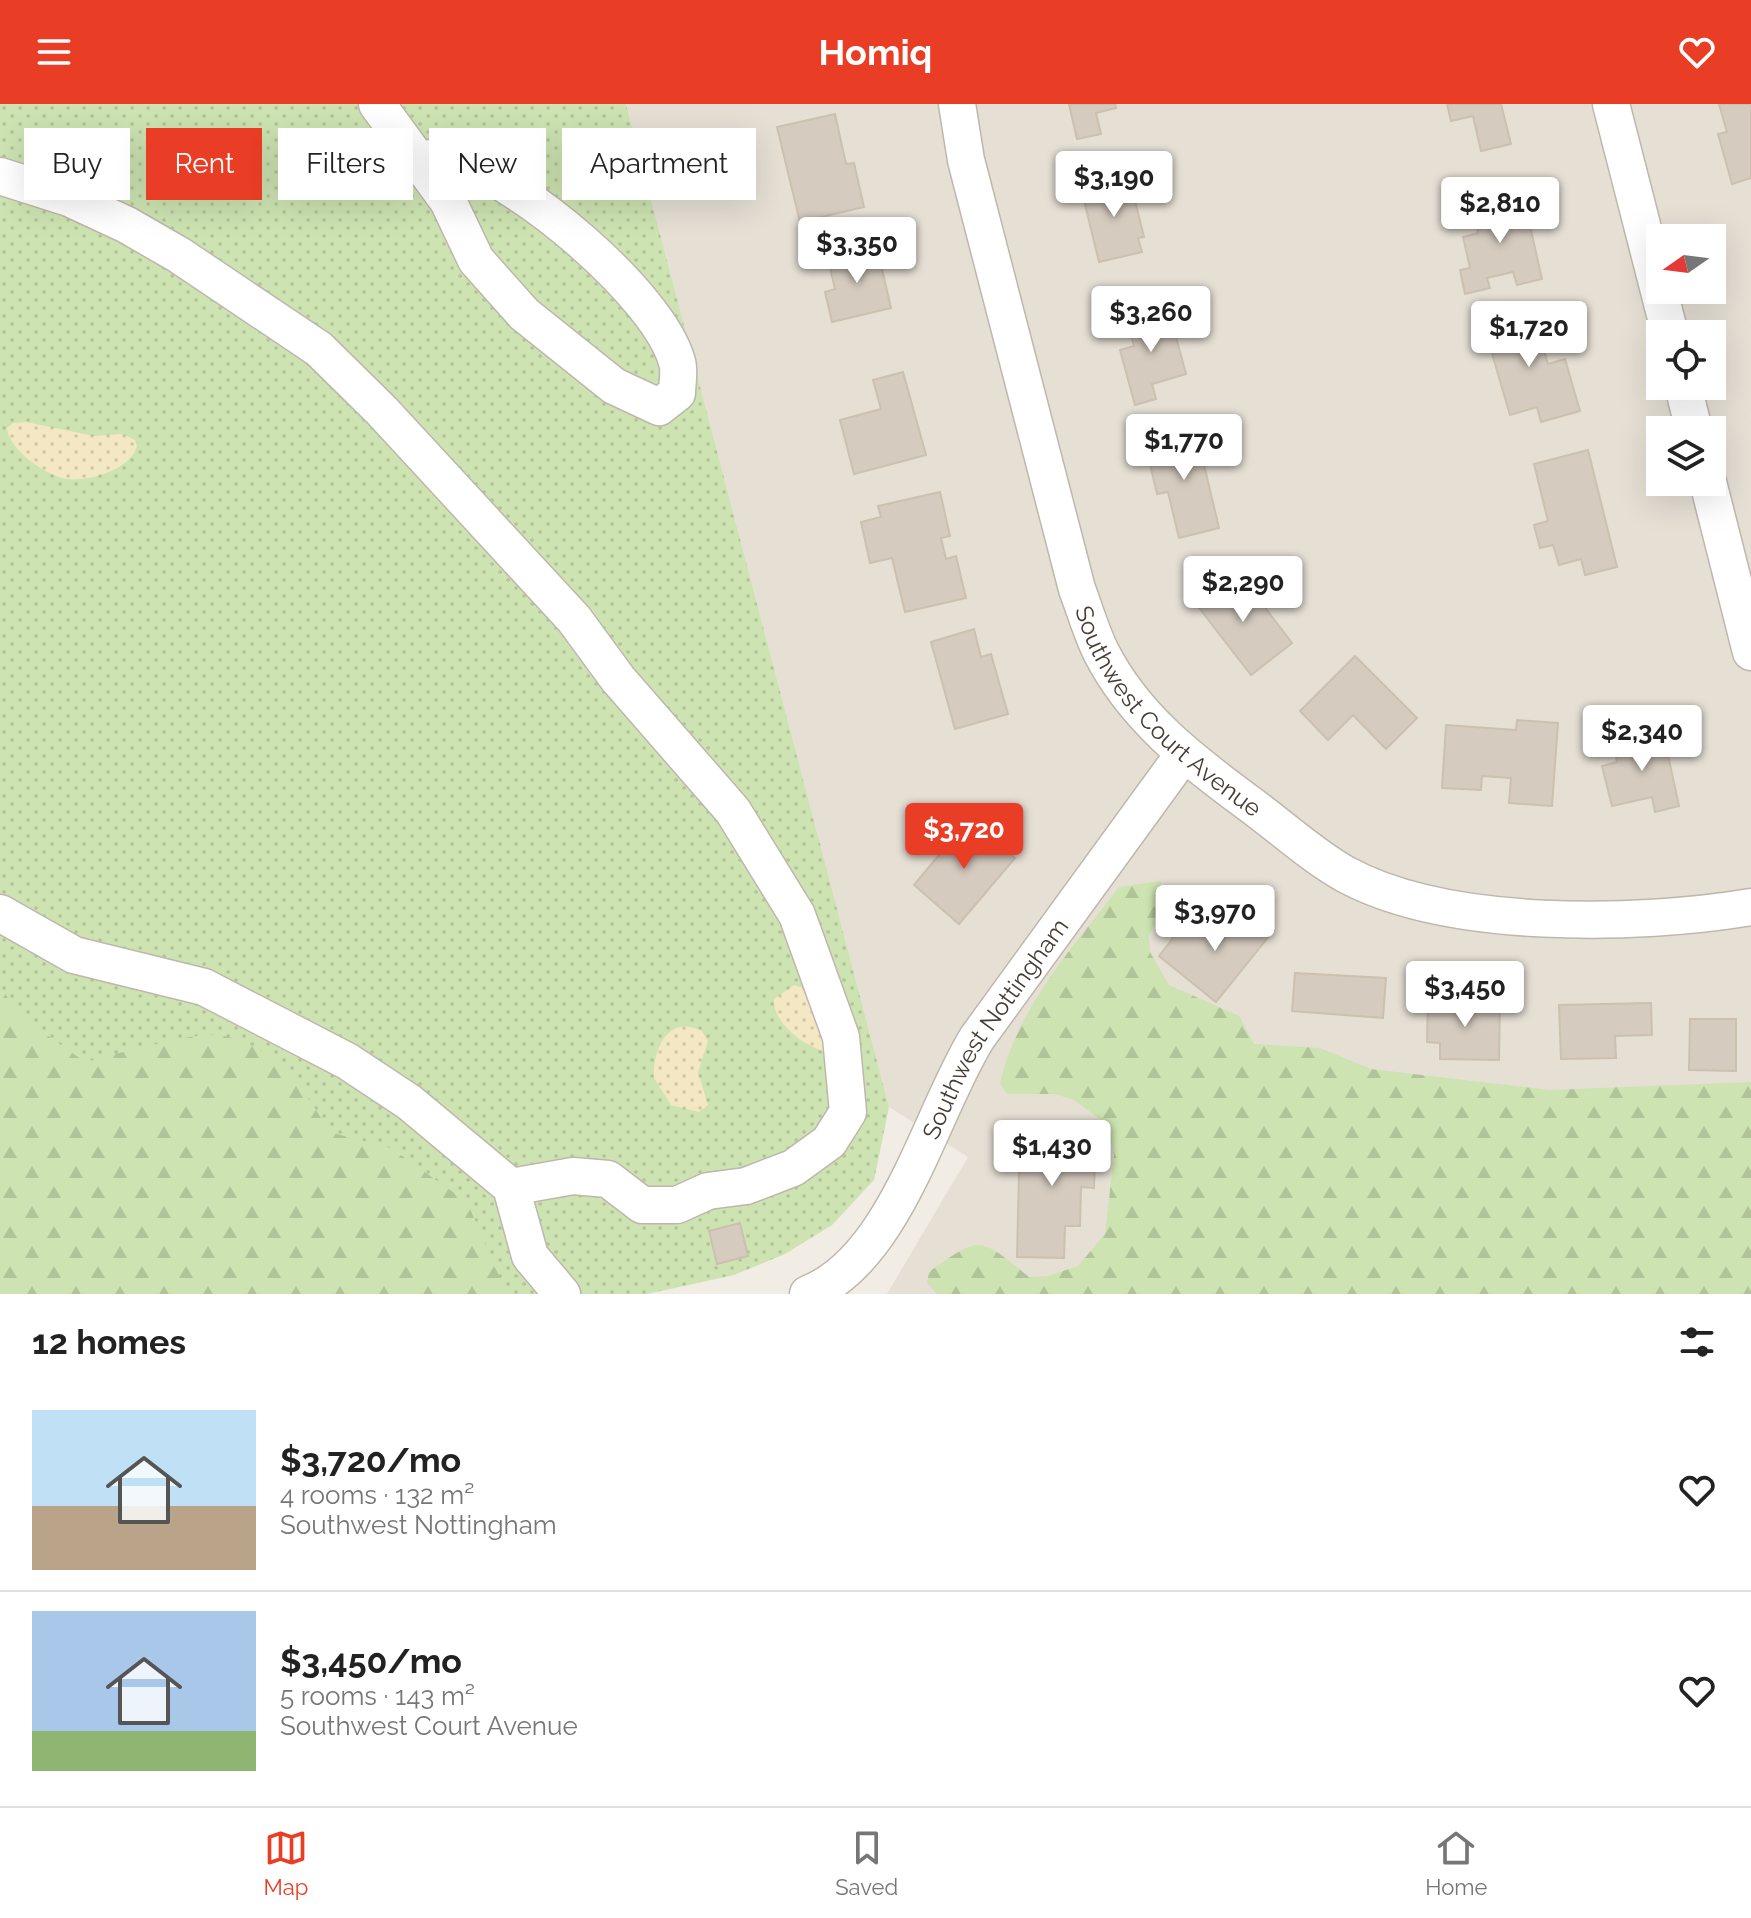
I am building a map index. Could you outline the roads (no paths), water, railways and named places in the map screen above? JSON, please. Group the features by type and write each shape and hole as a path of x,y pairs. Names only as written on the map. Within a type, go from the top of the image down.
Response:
{"street":[{"path":"377,104 416,158 448,201 476,260 524,314 614,386 659,407 677,393 678,363 659,328 625,284 588,246 546,212 490,177 452,159 416,158"},
{"name":"Southwest Court Avenue","path":"957,104 966,160 1077,589 1100,650 1116,678 1156,729 1183,755 1345,874 1423,901 1514,917 1621,919 1751,907"},
{"path":"1611,104 1666,320"},
{"path":"0,176 69,198 127,225 179,255 319,349 392,421 574,619 618,679 733,811 797,915 841,1037 848,1112 829,1142 793,1168 746,1186 708,1191 677,1205 642,1205 608,1179 573,1176 511,1187"},
{"path":"1712,496 1751,652"},
{"name":"Southwest Nottingham","path":"808,1294 829,1286 850,1270 865,1250 913,1171 955,1074 977,1038 1183,755"},
{"path":"0,913 74,955 204,987 347,1061 409,1102 511,1187 530,1256 562,1294"}]}
